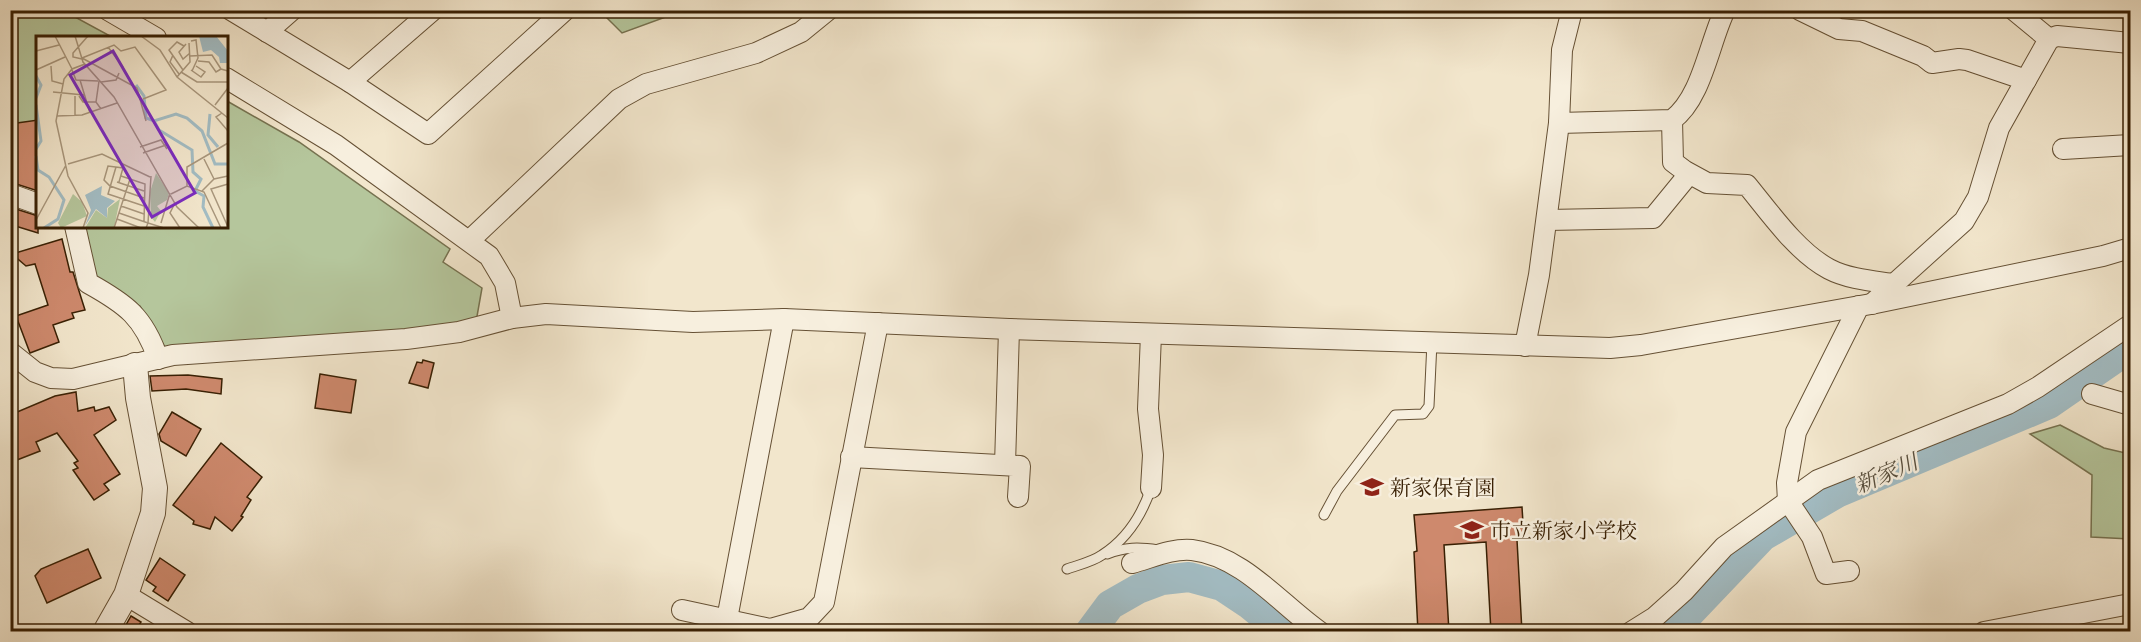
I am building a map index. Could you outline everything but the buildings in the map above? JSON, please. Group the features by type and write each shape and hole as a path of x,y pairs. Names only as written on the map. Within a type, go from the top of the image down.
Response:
{"street":[{"path":"108,10 153,36"},
{"path":"231,10 350,82 428,134 565,10"},
{"path":"267,32 292,10"},
{"path":"350,82 433,10"},
{"path":"470,240 619,99 646,84 756,53 801,32 828,10"},
{"path":"1525,346 1547,219 1558,123 1562,50 1572,10"},
{"path":"1558,123 1672,120 1678,116 1694,93 1725,10"},
{"path":"1800,10 1834,18 1839,29 1862,31 1923,56 1932,63 1967,60 2026,80"},
{"path":"2014,10 2049,39"},
{"path":"1849,571 1826,574 1812,537 1788,501 1787,483 1796,432 1865,305 1893,284 1964,221 1978,197 1999,128 2049,39 2057,36 2130,43"},
{"path":"228,79 336,145 470,240 489,256 505,283 512,318"},
{"path":"1672,120 1673,162 1689,174 1707,183 1747,185 1809,255 1830,270 1865,280 1893,284"},
{"path":"2063,149 2130,145"},
{"path":"1547,219 1653,218 1689,174"},
{"path":"10,194 36,203"},
{"path":"75,228 88,283 114,298 136,316 152,339 158,359"},
{"path":"10,352 35,372 51,378 73,379 173,356 406,339 459,332 512,318 546,314 693,322 784,319 1151,334 1610,348 1641,345 1865,305 2103,256 2130,248"},
{"path":"727,619 784,319"},
{"path":"682,610 770,629 809,618 824,602 878,323"},
{"path":"1631,632 1655,617 1684,591 1724,547 1818,480 2008,404 2038,387 2130,325"},
{"path":"1005,465 1009,329"},
{"path":"1151,334 1148,409 1153,455 1151,488"},
{"path":"105,632 126,596 153,513 155,488 138,398 135,365"},
{"path":"2092,393 2130,405"},
{"path":"851,457 1020,466 1018,497"},
{"path":"1132,563 1169,552 1190,550 1214,555 1247,573 1320,632"},
{"path":"126,596 187,632"},
{"path":"1984,632 2130,604"}],"lane":[{"path":"1324,515 1337,490 1395,415 1423,414 1430,406 1432,342"},
{"path":"1102,556 1131,529 1144,510 1151,488"},
{"path":"1067,569 1120,549 1141,547 1169,552"}],"green space":[{"path":"10,11 64,11 110,36 36,36 36,137 10,141"},
{"path":"600,11 682,11 622,33"},
{"path":"228,102 299,142 450,249 443,262 482,288 476,322 376,335 166,349 140,306 93,281 79,228 228,228"},
{"path":"2060,425 2104,448 2130,454 2130,539 2091,537 2092,475 2030,434"}],"waterway":[{"name":"新家川","path":"1666,632 1684,619 1763,536 1837,493 2049,404 2130,348"},
{"name":"新家川","path":"1090,632 1110,605 1138,589 1162,580 1189,577 1222,586 1249,604 1283,632"}],"place":[{"name":"新家保育園","path":"1372,487"},
{"name":"市立新家小学校","path":"1472,530"}]}
